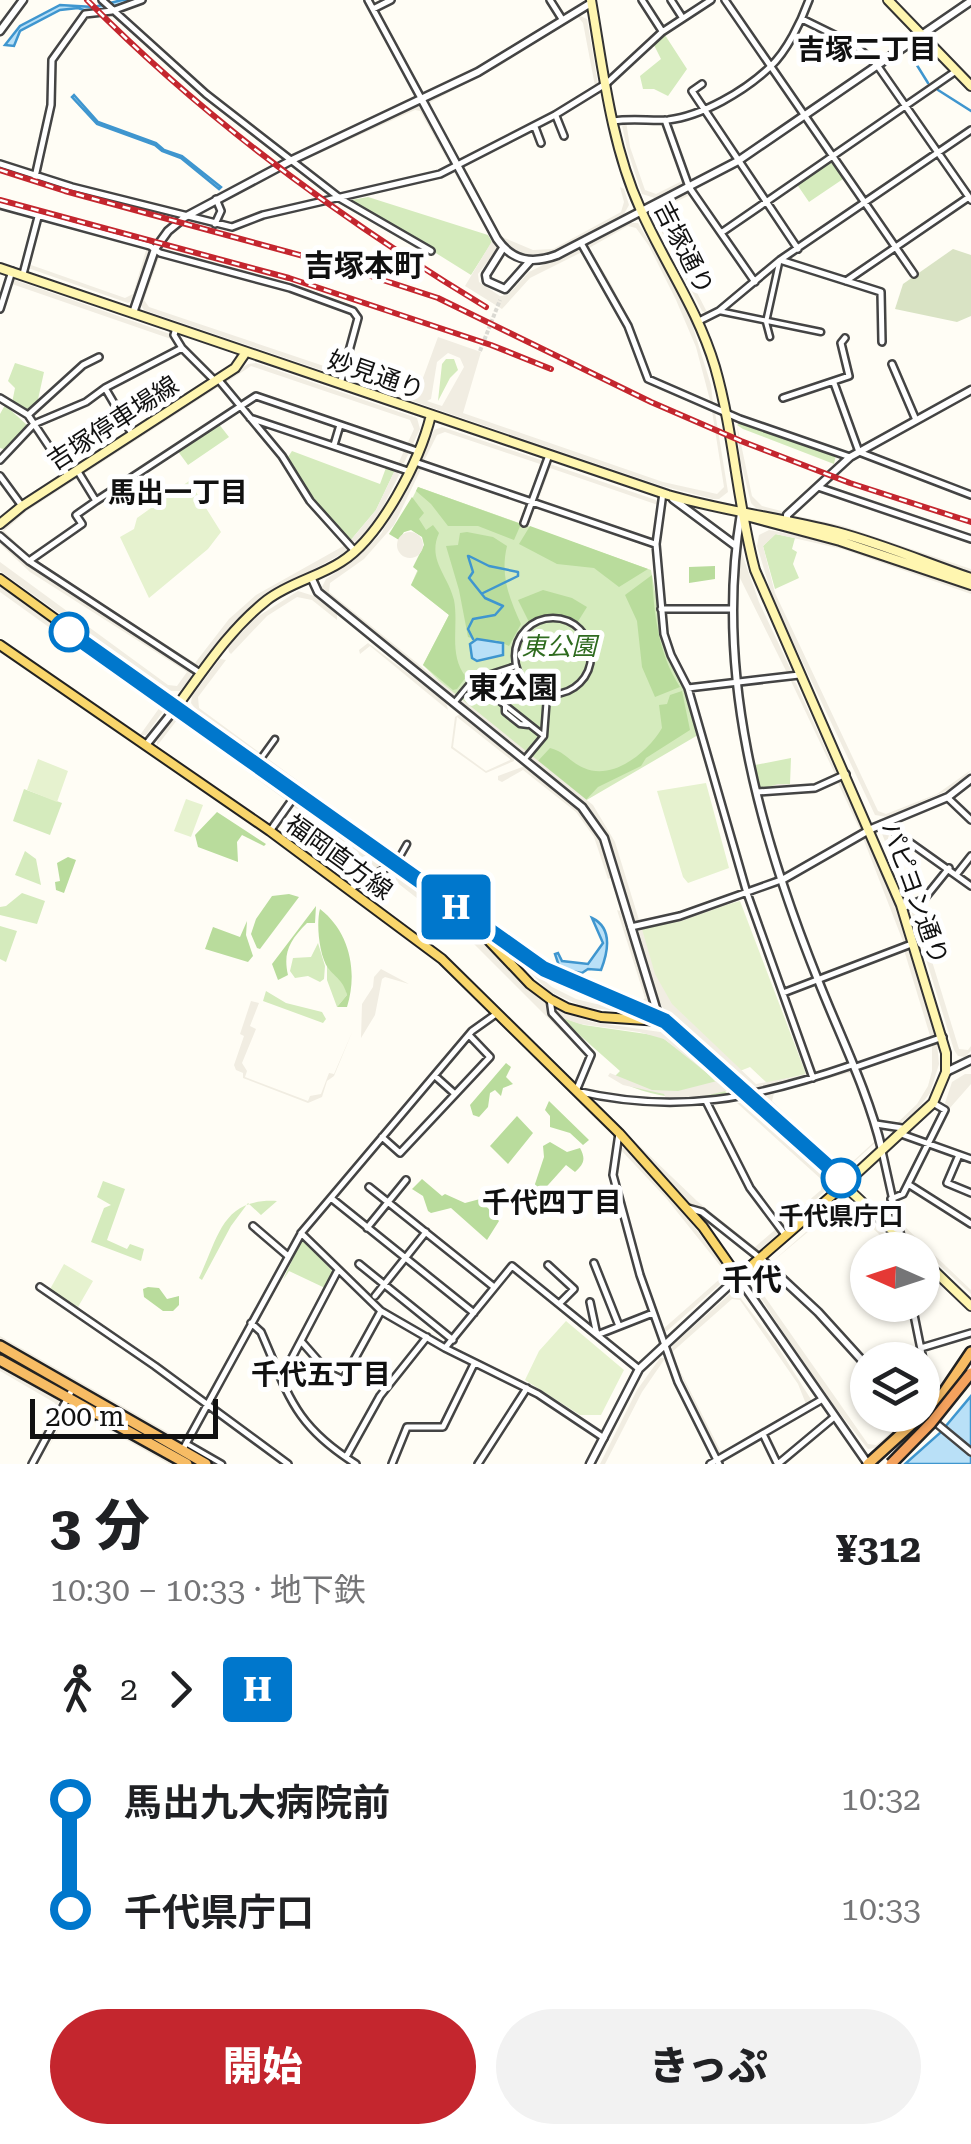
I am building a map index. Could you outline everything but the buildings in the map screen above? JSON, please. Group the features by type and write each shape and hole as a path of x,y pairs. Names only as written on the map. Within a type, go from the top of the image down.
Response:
{"highway":[{"path":"0,1346 187,1464"},
{"path":"940,1392 971,1352"},
{"path":"0,1360 206,1464"},
{"path":"940,1413 971,1374"},
{"path":"890,1464 932,1424 971,1374"},
{"path":"868,1464 903,1432"},
{"path":"890,1464 922,1432"}],"main road":[{"path":"888,0 971,86"},
{"name":"吉塚通り","path":"592,1 625,170 640,210 699,321 715,368 741,514"},
{"name":"妙見通り","path":"0,268 666,494 840,540 971,582"},
{"name":"吉塚停車場線","path":"0,524 234,368 246,352"},
{"path":"178,705 230,634 270,598 312,579 356,552 378,529 431,414"},
{"name":"妙見通り","path":"741,514 787,520 842,534 971,582"},
{"name":"パピヨン通り","path":"738,1278 904,1131 933,1102 946,1072 942,1037 903,908 755,570 741,514"},
{"name":"福岡直方線","path":"0,578 396,861 475,926 550,1000 600,1017 660,1021"},
{"name":"福岡直方線","path":"0,644 270,831 442,959 618,1133 703,1228 738,1278"},
{"path":"660,1021 684,1035 751,1094 895,1232"},
{"path":"940,1276 971,1306"}],"street":[{"path":"0,31 23,0"},
{"path":"102,0 206,94 292,160 342,198 431,252"},
{"path":"35,177 52,105 52,60 85,14 112,11 142,0"},
{"path":"368,0 504,248 530,261"},
{"path":"373,9 391,0"},
{"path":"550,0 562,19"},
{"path":"642,0 662,32"},
{"path":"671,0 682,17"},
{"path":"0,164 35,177 232,226 263,215 426,178 456,165 556,115 607,83 662,32 711,0"},
{"path":"725,0 914,274"},
{"path":"614,121 665,120 705,112 772,66 802,19 809,0"},
{"path":"504,248 486,275 487,281 500,289 506,289 530,261 557,255 738,161 971,0"},
{"path":"132,314 155,249 185,216 292,160 478,72 592,1"},
{"path":"802,19 855,45 877,66 970,197 846,281"},
{"path":"721,233 956,71"},
{"path":"702,84 692,91 798,249"},
{"path":"556,115 564,136"},
{"path":"665,120 689,187 755,282"},
{"path":"534,126 542,143"},
{"path":"699,321 719,311 780,260 971,130"},
{"path":"215,224 221,211 216,199"},
{"path":"0,205 290,288 353,312 358,318 357,330 340,384"},
{"path":"23,274 38,217"},
{"path":"581,243 628,326 648,379 724,413 850,457"},
{"path":"780,260 882,292 882,342"},
{"path":"770,337 766,322 780,260"},
{"path":"0,308 12,271"},
{"path":"719,311 821,332"},
{"path":"176,328 174,336 182,348 240,406 282,456 310,500 356,552"},
{"path":"783,398 849,376 841,343 845,338"},
{"path":"2,456 34,424 86,402 182,348"},
{"path":"28,415 83,365 99,356"},
{"path":"892,364 916,420"},
{"path":"834,382 859,452 971,495"},
{"path":"105,388 132,434"},
{"path":"787,520 787,515 815,486 850,457 971,390"},
{"path":"29,561 82,524 76,515 96,500 256,396 417,451"},
{"path":"0,411 2,400 28,415 96,500"},
{"path":"250,418 408,471"},
{"path":"334,445 340,426"},
{"path":"524,523 549,455"},
{"path":"412,461 656,544"},
{"path":"0,476 22,506"},
{"path":"815,486 971,539"},
{"path":"736,546 666,494 656,544 656,566 671,655 688,688 747,894 813,1078"},
{"path":"741,514 733,609 740,714 757,792 782,880 876,1124 900,1232"},
{"path":"0,536 29,561 201,673"},
{"path":"312,579 318,592 582,807 594,821 604,838 660,1021"},
{"path":"662,609 733,609"},
{"path":"564,619 576,625 588,640 589,670 577,686 565,692 547,695 524,681 516,666 516,645 522,633 538,621 564,619"},
{"path":"454,703 473,680 516,666"},
{"path":"688,688 799,675"},
{"path":"473,680 544,736"},
{"path":"524,760 544,736 547,695"},
{"path":"146,744 178,705"},
{"path":"262,756 274,739"},
{"path":"757,792 815,788 846,774"},
{"path":"632,927 680,916 782,880 871,830 948,797 971,779"},
{"path":"270,831 297,793"},
{"path":"948,797 971,820"},
{"path":"883,824 971,886"},
{"path":"350,889 396,861 407,844"},
{"path":"956,875 971,856"},
{"path":"903,908 924,899 949,868"},
{"path":"783,993 914,943"},
{"path":"550,1000 552,1013 591,1056 576,1091 630,1102 706,1102 751,1094 942,1037"},
{"path":"182,1450 301,1234 469,1035 498,1013"},
{"path":"382,1137 400,1153 490,1057 469,1035"},
{"path":"946,1072 969,1065"},
{"path":"434,1076 455,1094"},
{"path":"706,1102 750,1188 786,1236"},
{"path":"892,1199 903,1194 946,1110 933,1102"},
{"path":"876,1124 904,1131 971,1159"},
{"path":"618,1133 613,1175 653,1313 678,1382 719,1462"},
{"path":"959,1155 947,1183 971,1193"},
{"path":"368,1228 406,1180"},
{"path":"908,1184 971,1224"},
{"path":"370,1187 494,1287"},
{"path":"674,1197 692,1211 702,1212 760,1258 850,1347"},
{"path":"331,1198 474,1314"},
{"path":"253,1226 288,1256"},
{"path":"374,1296 426,1232"},
{"path":"301,1234 381,1311 527,1388 604,1438"},
{"path":"594,1263 619,1326"},
{"path":"359,1264 453,1340"},
{"path":"548,1265 573,1288"},
{"path":"445,1348 512,1266 640,1369"},
{"path":"280,1375 337,1272"},
{"path":"738,1278 868,1464"},
{"name":"パピヨン通り","path":"590,1464 640,1369 738,1278"},
{"path":"560,1304 582,1279"},
{"path":"40,1287 288,1464"},
{"path":"590,1302 597,1334"},
{"path":"300,1341 329,1373 343,1380 381,1311"},
{"path":"597,1334 653,1313"},
{"path":"251,1323 261,1332 302,1422 356,1464"},
{"path":"940,1342 971,1333"},
{"path":"346,1458 380,1396 427,1336"},
{"path":"392,1464 408,1427 443,1427 474,1363"},
{"path":"478,1464 527,1388"},
{"path":"32,1464 71,1393"},
{"path":"710,1464 821,1400"},
{"path":"763,1434 778,1464 834,1418"},
{"path":"940,1426 971,1452"},
{"path":"214,1464 189,1449 189,1445 222,1464"}],"green space":[{"path":"665,35 687,69 668,96 643,89 640,76 661,59 654,45"},
{"path":"833,158 846,177 809,202 796,183"},
{"path":"368,197 488,235 492,242 471,275 351,200"},
{"path":"953,249 971,255 971,316 957,322 895,309 903,284"},
{"path":"446,359 454,359 458,370 438,401 442,364"},
{"path":"15,363 44,372 37,404 27,411 12,403 15,388 8,381"},
{"path":"5,405 27,425 7,450 0,448 0,414"},
{"path":"741,422 836,455 834,464 743,429 737,425"},
{"path":"218,423 229,437 188,465 177,450"},
{"path":"292,451 380,484 387,465 396,468 376,510 350,541 312,498 288,457"},
{"path":"189,481 221,532 208,549 149,598 120,537 134,529 137,518"},
{"name":"東公園","path":"418,487 651,570 663,635 688,694 698,735 585,801 448,690 423,665 449,615 411,585 429,544 416,527 396,531"},
{"path":"418,487 521,524 514,540 478,526 448,526 416,491"},
{"path":"412,497 424,513 419,519 426,530 433,525 439,533 435,551 454,600 457,659 466,677 453,690 423,665 449,615 411,585 418,571 413,567 424,545 422,537 411,530 399,540 389,534"},
{"path":"530,526 648,569 619,587 594,568 557,564 519,544"},
{"path":"460,533 493,537 507,546 507,586 521,624 509,646 496,640 483,642 468,637 446,546 458,545"},
{"path":"775,534 795,538 792,549 797,552 793,564 799,578 775,589 763,546"},
{"path":"715,566 715,579 689,583 689,567"},
{"path":"652,575 662,647 680,687 655,697 642,667 637,621 625,595"},
{"path":"543,590 587,607 577,623 556,614 529,622 518,600"},
{"path":"682,691 690,730 646,758 641,766 598,787 585,801 537,762 550,748 595,771 629,762 662,728 659,705 667,704 670,695"},
{"path":"791,758 790,784 760,788 755,765"},
{"path":"38,759 68,771 57,802 27,790"},
{"path":"706,783 729,868 688,883 657,791"},
{"path":"24,789 62,803 50,835 13,821"},
{"path":"186,799 203,805 191,837 174,831"},
{"path":"217,812 266,844 242,835 237,842 238,862 198,847 195,835"},
{"path":"25,851 36,859 41,885 15,875"},
{"path":"68,857 76,860 64,893 56,890 55,882 60,881 57,863"},
{"path":"22,893 45,901 37,924 0,915 0,907"},
{"path":"272,896 299,897 257,948 251,934 256,919"},
{"path":"740,901 806,1074 767,1083 750,1067 740,1071 659,996 639,929"},
{"path":"316,906 315,923 307,923 292,942 286,960 288,975 278,980 272,964"},
{"path":"320,909 338,929 349,954 352,980 347,1007 337,1007 347,995 322,955"},
{"path":"247,921 246,935 253,956 248,962 205,949 213,927 240,937"},
{"path":"0,926 17,931 6,962 0,959"},
{"path":"318,943 325,966 324,979 320,982 308,976 295,978 290,971 293,958 311,957"},
{"path":"327,965 343,980 347,995 337,1007 327,980"},
{"path":"266,991 286,1003 322,1012 326,1019 323,1023 263,1001"},
{"path":"558,1016 584,1025 660,1036 697,1063 728,1094 669,1096 628,1085 613,1078 620,1071"},
{"path":"506,1063 511,1067 506,1077 513,1084 503,1088 501,1096 495,1090 490,1093 488,1107 479,1117 473,1115 470,1105"},
{"path":"549,1101 589,1140 583,1145 570,1133 550,1127 550,1116 545,1110"},
{"path":"517,1116 533,1133 508,1164 490,1146"},
{"path":"550,1142 567,1152 580,1148 583,1161 575,1172 566,1165 540,1194 534,1187 544,1157 543,1146"},
{"path":"422,1179 442,1196 465,1203 480,1199 499,1221 487,1240 451,1208 428,1211 423,1196 412,1189"},
{"path":"103,1181 125,1189 107,1240 127,1249 130,1244 144,1249 141,1261 91,1242 104,1208 111,1205 97,1197"},
{"path":"277,1201 261,1215 250,1204 259,1202"},
{"path":"246,1205 202,1280 199,1278 218,1234 233,1213"},
{"path":"301,1241 333,1272 325,1288 289,1271 283,1280"},
{"path":"64,1264 93,1281 78,1307 49,1291"},
{"path":"159,1288 167,1299 179,1296 179,1305 173,1311 163,1311 144,1297 143,1289"},
{"path":"566,1321 624,1370 601,1415 580,1415 525,1380 539,1351"}],"shaded area":[{"path":"576,14 587,19 598,84 595,86 583,23 577,16 498,67 431,102 458,160 427,102 485,72"},
{"path":"417,106 422,109 450,165 420,111 415,110 298,163"},
{"path":"555,119 464,166 502,237 533,250 553,249 621,212 624,202 620,187 629,205 624,214 549,255 528,256 513,250 500,238 462,168 463,165"},
{"path":"626,121 630,147 645,190 656,194 684,180 684,184 655,198 642,194 627,149 622,125"},
{"path":"453,170 497,245 478,274 479,282 500,296 508,295 529,272 627,223 638,223 691,321 713,403 676,300 636,228 628,226 589,248 627,315 651,378 630,325 587,249 583,251 626,327 642,373 625,327 582,252 530,278 502,309 465,286 492,241 454,172 410,184"},
{"path":"692,194 663,208 659,219 708,314 702,311 654,217 656,209"},
{"path":"147,247 151,250 135,299 128,303 28,268 29,261 31,265 125,298 133,294"},
{"path":"160,255 144,300 149,307 416,397 438,337 481,352 463,413 663,482 717,494 724,487 712,411 649,382 715,412 728,492 713,499 662,486 144,310 140,304 156,256","holes":["448,353 460,358 464,367 442,406 427,401 431,399 437,362"]},
{"path":"12,279 170,334 174,340 9,283"},
{"path":"256,363 417,418 420,429 404,463 398,464 414,429 410,420 251,366 224,384 225,379"},
{"path":"216,384 220,386 81,476 82,471"},
{"path":"737,425 752,496 762,506 785,512 782,515 757,509 751,503 740,459"},
{"path":"442,427 541,460 532,499 540,464 445,432 437,435 423,463 421,459 434,430"},
{"path":"550,464 656,500 658,505 550,468 538,502"},
{"path":"418,466 422,467 394,525 364,559 330,583 329,592 593,805 615,842 639,920 744,891 672,917 635,922 611,843 590,809 325,594 322,587 326,579 353,561 381,534"},
{"path":"396,468 399,475 377,519 356,542 350,541 376,510"},
{"path":"73,477 78,478 4,531 34,560 195,663 229,619 256,595 347,544 347,551 258,600 233,623 200,665 194,665 53,577 1,533 14,517"},
{"path":"793,515 843,526 971,569 971,574 799,520"},
{"path":"769,530 840,544 971,589 971,594 842,549 776,534 763,546 775,593 878,811 886,814 937,794 971,770 957,786 887,817 875,815 774,602 757,546 759,535"},
{"path":"410,532 419,536 423,545 419,554 410,558 401,554 397,545 401,536"},
{"path":"0,540 32,568 191,669 191,677 180,691 168,691 0,571 0,562 168,685 177,686 187,672 30,572"},
{"path":"740,548 759,602 791,670 788,675 739,576"},
{"path":"0,586 163,703 164,710 146,735 140,735 160,707 0,592"},
{"path":"298,591 314,596 337,614 337,620 312,600 297,597 267,616 229,652 228,647 254,619"},
{"path":"368,643 446,702 448,710 370,646 360,654 359,650"},
{"path":"220,659 226,660 198,697 199,708 441,886 499,935 528,966 533,959 533,971 552,987 596,1004 636,1008 645,998 617,910 620,911 650,1012 584,1007 550,992 470,914 197,711 191,703 192,696"},
{"path":"790,679 796,683 837,774 813,787 762,789 778,784 813,785 835,774"},
{"path":"460,714 514,757 514,761 486,773 451,748 455,717","holes":["457,717 510,759 486,771 453,747"]},
{"path":"184,717 287,793 287,801 177,720 157,746 174,718"},
{"path":"525,766 585,816 597,834 612,877 608,879 594,837 576,812 523,770 502,782 498,780 498,776"},
{"path":"841,781 862,831 784,873 860,830 838,783 814,794 764,794 815,792"},
{"path":"297,802 381,862 381,868 353,884 373,865 293,806"},
{"path":"887,827 959,1049 968,1050 971,1046 965,1057 954,1050 910,907 881,831"},
{"path":"863,838 867,839 896,907 906,939 904,944"},
{"path":"386,872 394,872 474,933 525,987 547,1004 550,1018 587,1057 468,938 395,881 357,887"},
{"path":"744,897 747,901 743,899 682,921 642,929 655,974 672,1004 756,1084 804,1075 808,1070 808,1077 754,1088 669,1018 658,1000 638,934 641,927 681,919"},
{"path":"904,950 910,952 935,1034 931,1039"},
{"path":"381,969 409,984 382,979 375,1015 361,1038 362,1004"},
{"path":"251,1001 259,1003 250,1026 256,1029 242,1063 247,1071 245,1077 308,1101 310,1096 321,1094 329,1073 334,1074 353,1030 334,1076 327,1081 322,1097 308,1103 243,1078 243,1073 236,1070 234,1065 244,1036 240,1034"},
{"path":"557,1010 592,1022 667,1033 694,1052 728,1083 730,1090 666,1099 664,1094 623,1085 608,1076 610,1073 652,1090 678,1091 717,1081 664,1039 580,1024 559,1017"},
{"path":"932,1043 937,1043 939,1064 930,1093 913,1115 893,1127 917,1104 928,1086"},
{"path":"848,1070 854,1074 876,1142 845,1170 832,1164 763,1099 765,1095","holes":["853,1074 875,1141 850,1164 838,1164 772,1101 774,1093"]},
{"path":"971,1074 971,1084 949,1109 945,1103 952,1082"},
{"path":"737,1103 748,1103 826,1179 825,1191 784,1228 779,1226 821,1190 822,1180"},
{"path":"624,1131 697,1201 755,1247 777,1228 779,1233 756,1253 702,1211 692,1208"},
{"path":"619,1148 625,1148 670,1195 728,1271 725,1280 667,1331 662,1330 722,1277 722,1268 666,1198"},
{"path":"842,1200 851,1202 883,1232 877,1232 850,1207 839,1206 772,1262"},
{"path":"940,1260 971,1290 971,1294 940,1266"},
{"path":"763,1268 758,1287 850,1418 850,1426 753,1286 754,1275"},
{"path":"736,1292 776,1344 812,1401 720,1456 670,1352","holes":["732,1299 740,1300 798,1384 806,1404 722,1454 671,1353"]},
{"path":"0,1336 185,1442 176,1442 0,1341"},
{"path":"660,1358 666,1358 712,1459 664,1360 642,1392 605,1464 600,1464 637,1390"},
{"path":"0,1365 60,1400 30,1459 55,1403 0,1371"},
{"path":"71,1405 178,1464 169,1464 73,1410 39,1464"},
{"path":"855,1432 860,1432 868,1444 876,1445 896,1432 882,1447 868,1449"}],"water":[{"path":"135,0 92,13 78,8 60,10 20,31 14,46 5,45 20,26 60,5 94,7"},
{"path":"74,95 98,122 182,156 221,187 181,158 97,124"},
{"path":"477,639 503,643 503,655 477,661 472,658 470,644"},
{"path":"592,918 606,934 601,970 588,969 582,973 560,969 555,954 562,961 588,964 603,943"},
{"path":"971,1396 971,1464 905,1464 940,1433"}],"waterway":[{"path":"910,54 928,83"},
{"path":"938,90 971,111"},
{"path":"468,556 473,572 469,578 485,598 503,606 495,615 473,619 468,629 473,639"},
{"path":"469,556 489,566 518,572 518,576 483,593"}],"tunnel":[{"path":"480,351 500,300"}],"railway":[{"path":"87,0 179,86 277,166 486,307"},
{"path":"0,170 340,266 438,298 651,402 741,441 850,483 971,522"},
{"path":"0,200 289,278 551,369"}],"metro line":[{"name":"H","path":"69,632 544,969 665,1021 841,1178"}],"place":[{"name":"千代県庁口","path":"841,1178"}],"district":[{"name":"吉塚二丁目","path":"867,49"},
{"name":"吉塚本町","path":"364,265"},
{"name":"馬出一丁目","path":"178,492"},
{"name":"東公園","path":"513,687"},
{"name":"千代四丁目","path":"552,1202"},
{"name":"千代","path":"752,1279"},
{"name":"千代五丁目","path":"321,1374"}]}
